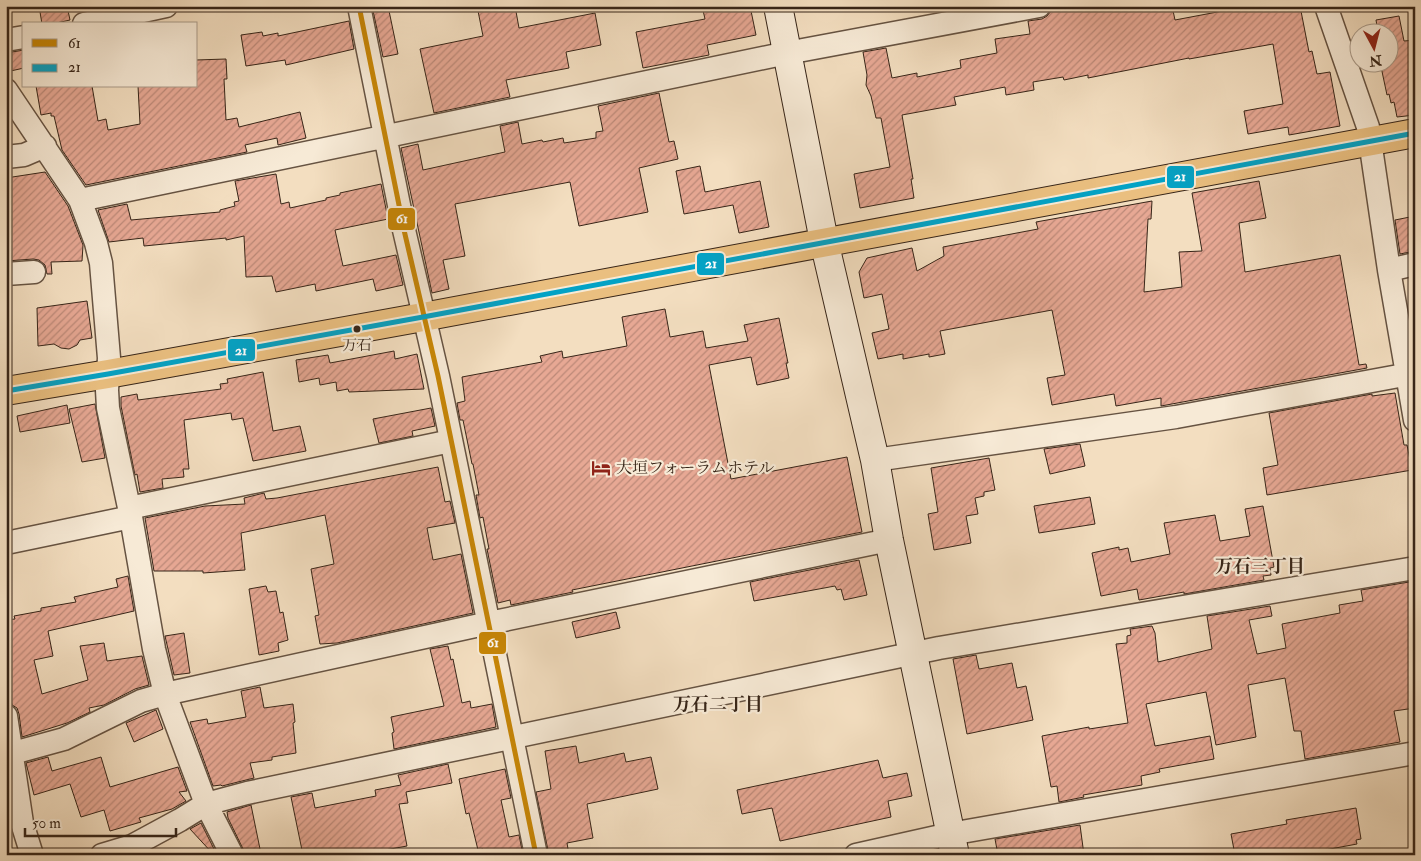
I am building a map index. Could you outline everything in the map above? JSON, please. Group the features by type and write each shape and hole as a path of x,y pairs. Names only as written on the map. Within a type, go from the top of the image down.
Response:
{"main road":[{"path":"6,391 423,317 1415,133"}],"street":[{"path":"93,22 166,6"},
{"path":"359,6 402,220 438,376 536,855"},
{"path":"778,6 824,242 874,460 953,845"},
{"path":"80,200 787,53 1039,6"},
{"path":"1326,6 1368,127 1389,270 1411,374 1415,420"},
{"path":"6,40 22,37"},
{"path":"6,90 80,200 96,243 101,263 109,358 108,408 130,513 154,649 165,694 206,804 232,855"},
{"path":"6,158 24,155 45,146"},
{"path":"1389,270 1415,264"},
{"path":"6,274 34,272"},
{"path":"874,460 1176,417 1411,374"},
{"path":"6,543 130,513 451,441"},
{"path":"13,753 64,739 141,701 165,694 489,623 889,540"},
{"path":"102,855 132,846 206,804 247,793 913,654 1415,568"},
{"path":"6,716 22,823 32,855"},
{"path":"856,855 953,845 1415,753"}],"building":[{"path":"39,6 67,6 70,20 42,22"},
{"path":"372,6 388,6 398,54 383,57"},
{"path":"477,6 515,6 519,28 595,13 601,45 566,52 569,68 506,80 510,97 434,113 420,49 483,36"},
{"path":"702,6 750,6 756,35 707,45 709,55 643,68 636,32 705,19"},
{"path":"1077,6 1172,6 1175,20 1249,6 1300,6 1309,52 1312,51 1317,74 1330,72 1340,126 1289,135 1288,127 1248,134 1244,111 1283,104 1273,44 1088,78 1088,75 1064,80 1063,77 1033,82 1034,90 1006,95 1005,87 954,97 956,105 902,115 913,179 911,179 914,198 860,208 854,174 890,167 881,118 876,118 871,96 866,85 867,75 863,52 886,48 892,78 917,73 917,77 961,68 960,60 997,53 995,39 1030,34 1028,21 1042,19 1051,11"},
{"path":"1399,16 1404,41 1415,40 1415,115 1397,117 1394,102 1391,103 1389,94 1387,95 1382,72 1398,72 1398,22 1376,22 1376,20"},
{"path":"349,21 354,49 286,65 285,60 246,66 241,35 262,32 263,36 278,33 278,36"},
{"path":"22,50 22,68 6,72 6,53"},
{"path":"226,59 227,79 224,79 226,120 237,118 239,127 300,112 306,138 278,145 277,138 245,145 247,152 86,185 62,150 54,116 51,116 51,113 41,115 36,88 92,88 98,121 106,119 108,130 140,124 138,88 198,88 198,60"},
{"path":"659,93 669,142 674,141 678,159 639,168 648,212 579,226 570,182 455,204 465,256 443,260 449,289 432,293 401,148 418,144 423,170 505,152 500,126 518,122 522,144 563,138 564,143 596,138 596,132 603,131 598,106"},
{"path":"700,166 705,192 760,181 769,227 739,233 733,205 684,214 676,171"},
{"path":"45,172 68,206 83,245 82,261 51,262 52,274 47,274 45,265 39,260 6,261 6,178"},
{"path":"276,174 281,204 289,202 290,208 326,200 326,198 340,195 340,193 381,184 388,219 335,230 343,266 396,255 403,285 376,291 373,279 316,291 315,284 276,292 272,276 246,277 244,236 226,240 226,238 144,246 143,238 109,242 98,210 127,204 131,220 220,212 220,210 235,206 234,202 239,201 235,181"},
{"path":"1259,181 1266,218 1239,223 1245,272 1340,255 1359,365 1366,364 1367,368 1161,406 1161,398 1116,406 1114,394 1052,405 1047,378 1065,375 1052,310 940,331 945,354 929,357 929,354 903,359 903,354 878,359 872,333 889,329 882,294 864,298 859,272 867,258 912,248 917,271 944,256 943,247 1038,229 1036,222 1152,201 1151,219 1148,219 1144,292 1182,287 1179,252 1202,251 1192,193"},
{"path":"1415,216 1415,251 1400,254 1395,220"},
{"path":"87,301 92,338 80,340 77,345 69,349 61,348 54,344 38,346 37,308"},
{"name":"大垣フォーラムホテル","path":"665,309 670,337 703,331 706,348 748,341 744,325 779,318 789,378 757,385 751,357 709,365 731,479 847,457 862,532 572,590 573,592 511,605 510,600 498,603 487,549 489,549 483,517 480,518 476,495 479,495 473,464 457,403 465,401 462,377 542,362 540,356 562,351 563,358 627,346 622,317"},
{"path":"394,351 395,359 417,354 424,389 349,392 348,389 337,391 336,382 320,385 319,378 299,382 296,360 328,355 330,363"},
{"path":"263,372 273,431 300,426 306,451 253,461 243,418 232,420 231,413 184,420 189,469 183,469 184,477 162,479 163,488 140,492 121,406 121,397 137,394 138,400 221,389 220,384 228,383 227,379"},
{"path":"1395,393 1404,445 1407,445 1412,470 1267,495 1263,468 1278,465 1269,413 1372,394 1372,396"},
{"path":"95,404 105,458 82,462 69,409"},
{"path":"67,405 70,423 20,432 17,416"},
{"path":"431,408 435,426 412,431 413,436 379,443 373,419"},
{"path":"1080,444 1085,466 1050,474 1044,449"},
{"path":"989,458 995,490 984,492 984,496 975,498 978,514 966,516 971,543 934,550 928,514 938,512 931,468"},
{"path":"438,467 445,502 450,501 455,523 427,528 433,560 461,554 473,613 337,643 320,644 315,616 319,615 311,569 334,564 325,515 241,533 245,570 203,573 203,571 154,571 145,518 205,506 245,504 244,498 264,493 266,499 277,498"},
{"path":"1090,497 1095,524 1039,533 1034,506"},
{"path":"1263,506 1274,567 1270,568 1271,575 1263,576 1264,580 1139,600 1137,589 1101,596 1092,553 1119,547 1119,550 1128,548 1131,562 1170,554 1164,523 1215,515 1220,541 1250,536 1245,509"},
{"path":"859,560 867,595 844,600 841,589 837,590 835,586 754,601 750,582"},
{"path":"128,576 134,611 48,631 53,656 34,660 42,694 88,680 80,646 104,643 107,661 142,656 149,685 135,689 104,705 89,708 90,712 67,723 22,737 19,714 17,708 12,705 6,675 6,620 15,619 14,616 41,611 41,608 76,602 74,597 118,587 116,579"},
{"path":"1415,581 1415,708 1394,711 1400,742 1305,759 1301,731 1294,731 1285,678 1248,685 1256,737 1216,745 1206,692 1146,704 1155,746 1210,736 1214,759 1159,769 1160,772 1141,776 1142,785 1083,795 1084,797 1059,802 1057,786 1051,787 1042,736 1089,727 1089,729 1128,723 1116,644 1127,643 1127,636 1131,635 1130,629 1152,626 1155,633 1158,662 1212,649 1207,616 1270,606 1272,616 1249,620 1257,654 1286,648 1282,624 1340,613 1339,605 1363,601 1361,590"},
{"path":"266,586 268,592 276,591 280,613 283,612 288,640 278,643 279,651 259,655 249,589"},
{"path":"616,612 620,628 576,638 572,622"},
{"path":"184,633 190,673 174,675 165,636"},
{"path":"448,646 451,660 453,659 462,703 470,701 471,708 492,704 496,727 394,749 392,733 394,732 391,717 444,706 430,649"},
{"path":"976,655 979,669 1012,663 1017,688 1026,686 1033,720 967,734 953,659"},
{"path":"260,687 264,708 293,704 296,753 272,757 272,760 250,763 254,778 222,786 213,786 190,722 207,719 208,724 246,717 241,691"},
{"path":"156,710 163,729 134,742 126,723"},
{"path":"576,746 579,763 624,753 626,762 651,757 658,789 587,804 593,838 567,843 569,855 549,855 536,792 551,789 545,751"},
{"path":"48,757 52,771 101,757 110,787 178,767 187,791 179,792 186,801 172,809 139,818 141,822 110,831 104,810 81,817 70,784 34,795 26,763"},
{"path":"878,760 883,778 907,773 912,796 888,801 891,817 780,841 772,808 742,814 737,790"},
{"path":"448,764 452,783 406,792 408,803 399,804 407,846 374,852 374,855 303,855 291,797 312,793 315,808 376,796 375,790 401,785 398,775"},
{"path":"505,769 511,798 501,800 509,837 519,835 523,855 484,855 483,849 478,850 469,813 466,814 459,779"},
{"path":"251,805 260,849 245,853 227,812"},
{"path":"1356,808 1361,839 1356,840 1357,844 1298,855 1235,855 1231,834 1287,824 1286,820"},
{"path":"201,823 217,855 214,855 190,829"},
{"path":"1080,825 1084,855 998,855 995,839"}],"transit line":[{"name":"61","path":"359,6 404,230 438,376 536,855"},
{"name":"21","path":"6,391 423,317 1415,133"}],"place":[{"name":"万石","path":"357,329"},
{"name":"大垣フォーラムホテル","path":"601,468"}],"district":[{"name":"万石三丁目","path":"1260,566"},
{"name":"万石二丁目","path":"718,704"}]}
